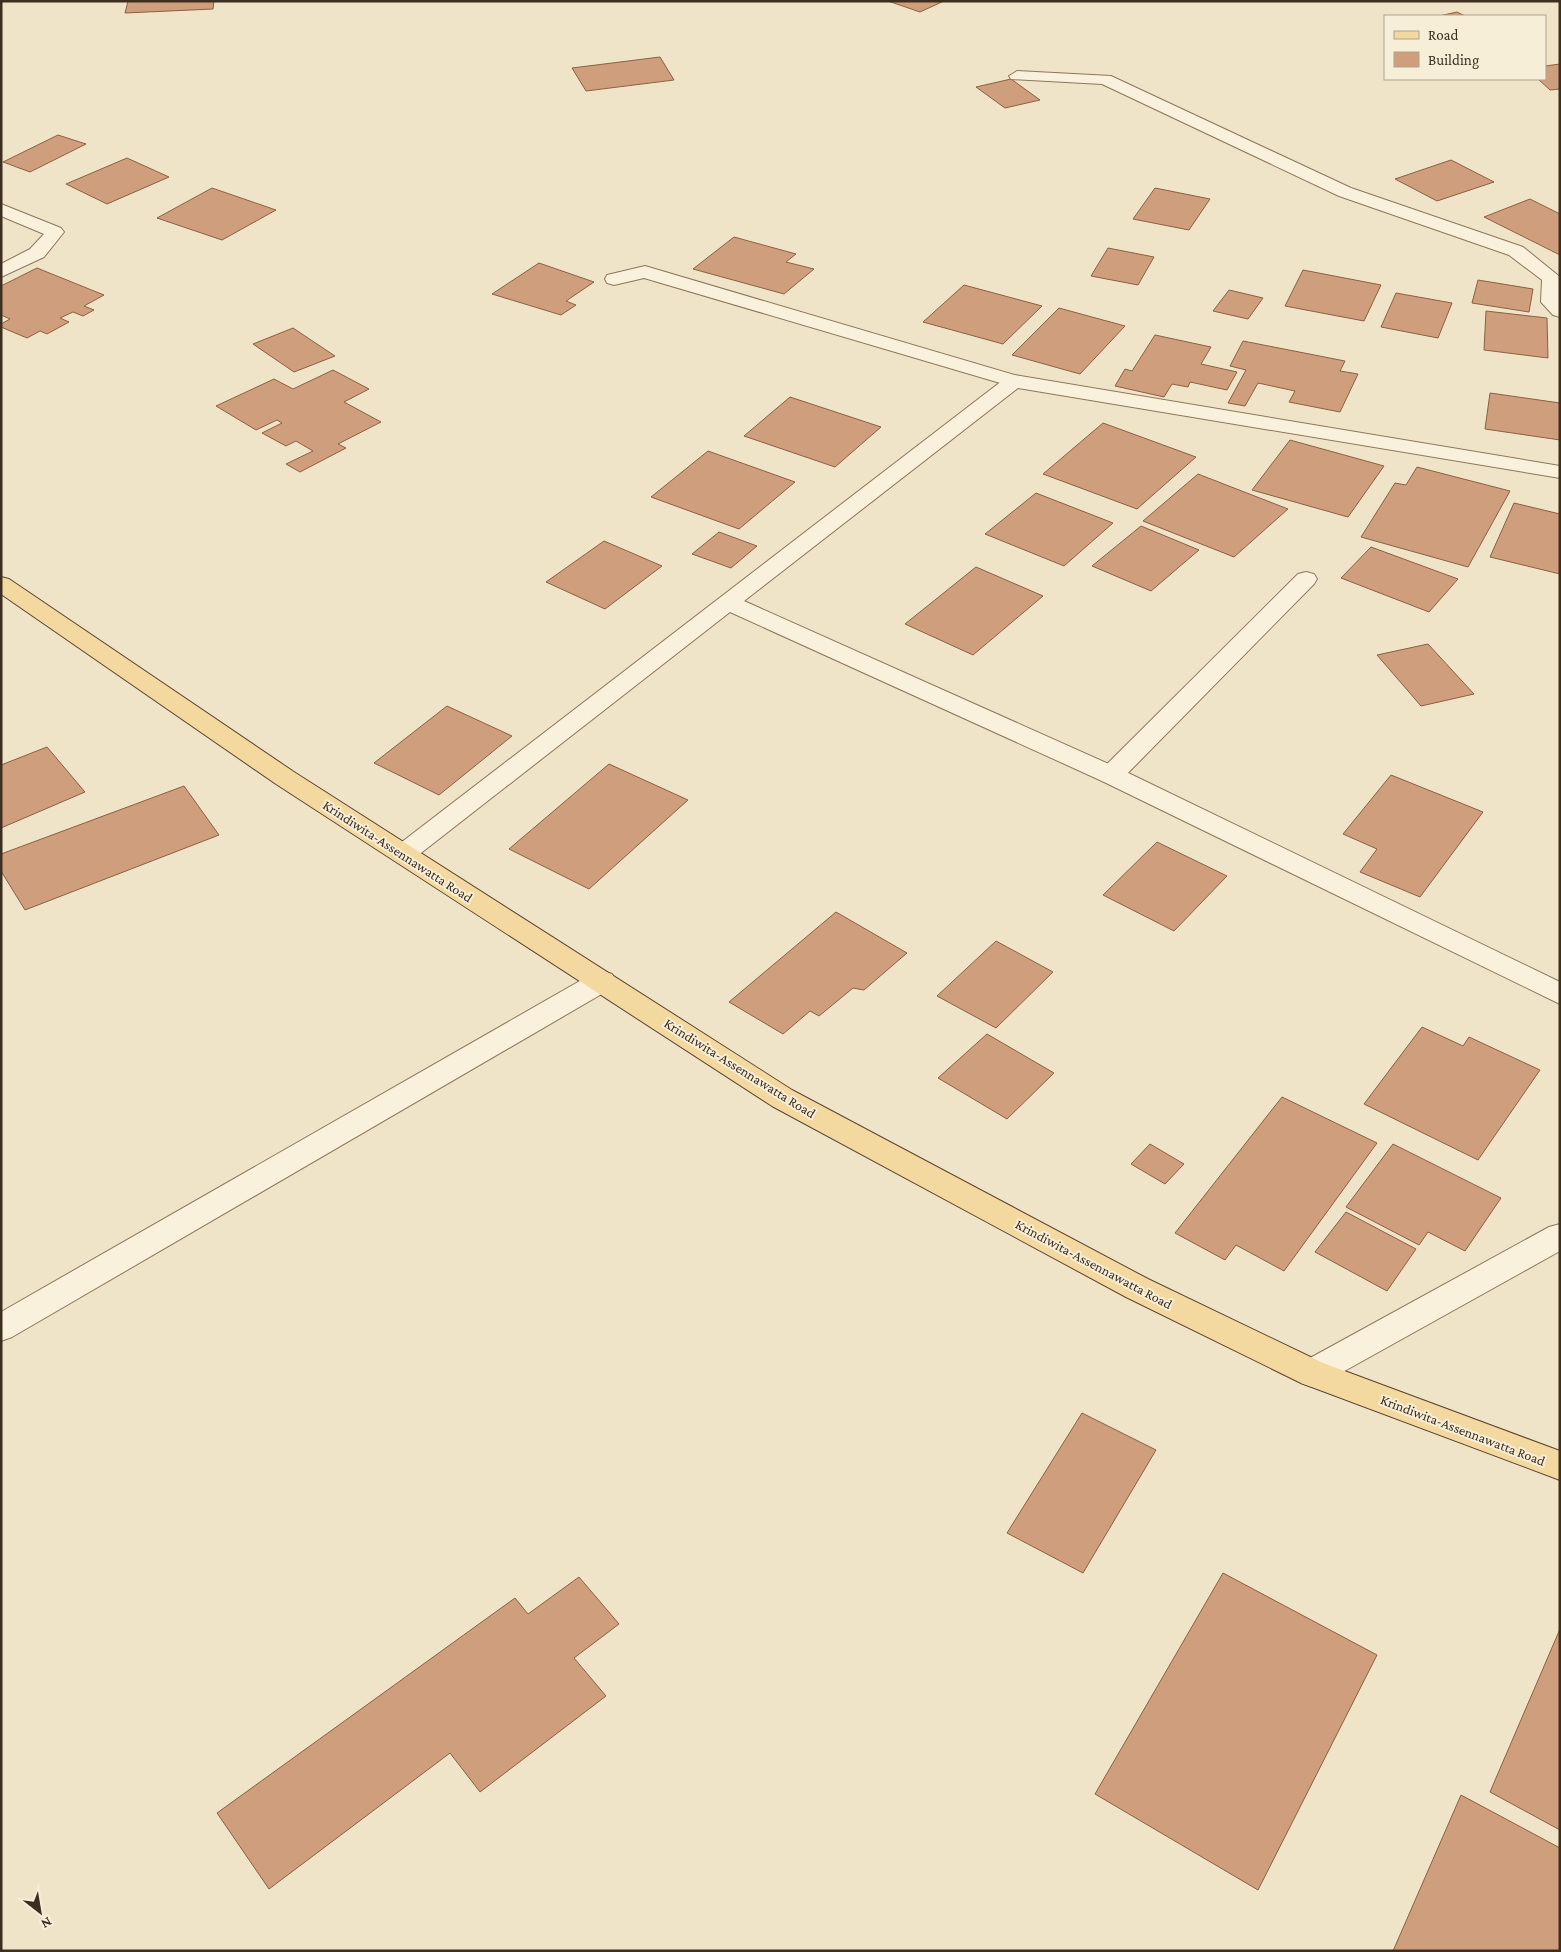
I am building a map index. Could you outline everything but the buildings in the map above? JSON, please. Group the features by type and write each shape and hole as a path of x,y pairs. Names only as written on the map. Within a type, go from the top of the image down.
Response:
{"main road":[{"name":"Krindiwita-Assennawatta Road","path":"1,584 285,778 782,1098 1137,1288 1312,1373 1560,1466"}],"street":[{"path":"1017,76 1105,79 1345,192 1516,251 1556,276 1551,302 1560,311"},
{"path":"1,209 55,232 37,253 1,271"},
{"path":"614,279 645,272 1014,381 1560,472"},
{"path":"403,854 1014,381"},
{"path":"1111,775 1306,579"},
{"path":"727,602 1111,775 1560,994"},
{"path":"1,1328 602,982"},
{"path":"1312,1373 1560,1236"}]}
